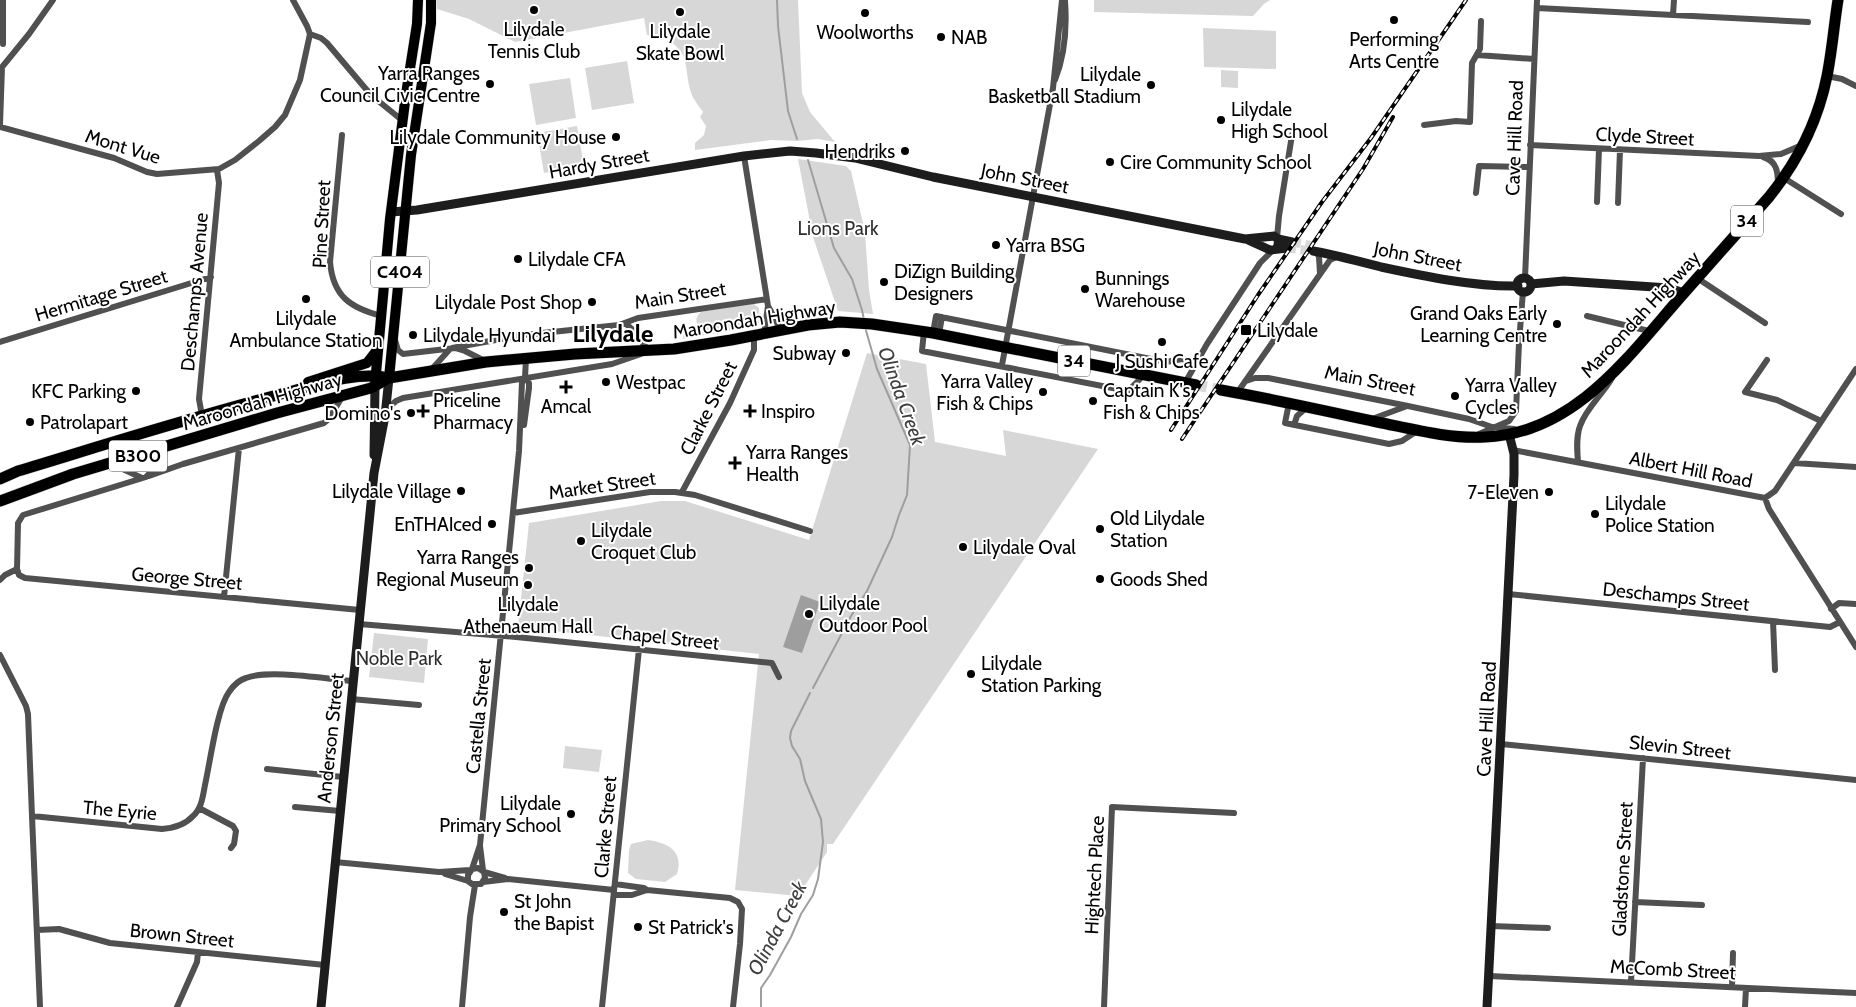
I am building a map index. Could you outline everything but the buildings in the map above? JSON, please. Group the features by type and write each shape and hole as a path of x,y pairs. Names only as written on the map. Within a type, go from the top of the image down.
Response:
{"highway":[{"name":"Maroondah Highway","path":"1221,390 1418,430 1471,437 1508,434 1528,429 1545,423 1573,407 1617,368 1781,181 1804,144 1821,102 1827,76 1838,0"},
{"name":"Maroondah Highway","path":"0,501 56,480 344,394 375,381 431,370 526,358 693,347 781,330 832,323 872,324 932,333"},
{"name":"34","path":"932,333 1190,384"},
{"name":"Maroondah Highway","path":"0,479 18,471 261,399 332,382 375,381"},
{"path":"202,416 208,434"},
{"path":"132,437 152,439 161,448"}],"main road":[{"name":"Anderson Street","path":"374,473 375,381 378,345 391,212 417,24 418,0"},
{"name":"Anderson Street","path":"321,1007 374,473 389,378 411,155 432,23 431,0"},
{"path":"403,121 411,119 416,90 426,63"},
{"name":"John Street","path":"798,152 855,158 932,177 1245,239 1272,250 1290,245 1273,238 1245,239"},
{"name":"Hardy Street","path":"391,212 744,156 798,152"},
{"path":"398,155 411,155"},
{"path":"1273,238 1279,245 1272,250 1264,244 1273,238"},
{"name":"John Street","path":"1315,249 1381,267 1481,285 1521,288"},
{"path":"1521,288 1528,290 1528,281 1564,281 1669,288 1684,293"},
{"path":"382,316 395,318"},
{"path":"261,399 367,363 378,345"},
{"name":"Cave Hill Road","path":"1487,1007 1515,463 1508,434"}],"street":[{"path":"3,0 3,44"},
{"path":"0,126 2,67 30,34 52,0"},
{"path":"293,0 310,34 319,37 327,43 371,95 403,121"},
{"path":"1002,365 1053,88 1061,64 1061,42 1066,18 1063,0"},
{"name":"Cave Hill Road","path":"1528,281 1529,167 1537,0"},
{"path":"1673,15 1674,0"},
{"path":"1537,8 1808,22"},
{"path":"1424,124 1456,121 1470,122 1472,63 1480,49 1481,21"},
{"name":"Mont Vue","path":"0,126 114,158 146,172 157,174 217,170 225,167 253,146 275,127 285,114 300,80 310,34"},
{"path":"1477,55 1534,59"},
{"path":"1827,76 1842,79 1856,86"},
{"name":"Pine Street","path":"342,135 330,262 333,280 337,289 346,300 366,311 382,316"},
{"path":"1273,238 1279,216 1292,135"},
{"name":"Clyde Street","path":"1530,145 1760,156 1780,154 1804,144"},
{"path":"1597,202 1599,149"},
{"path":"1618,203 1620,150"},
{"name":"Clarke Street","path":"744,156 768,306 781,330"},
{"path":"1760,156 1774,162 1781,181 1841,214"},
{"path":"1476,192 1479,166 1529,167"},
{"name":"Deschamps Avenue","path":"202,416 199,399 219,183 217,170"},
{"path":"1315,249 1319,257 1320,274"},
{"path":"1190,384 1196,363 1207,344 1260,263 1272,250"},
{"path":"1237,392 1331,258 1339,255"},
{"name":"Hermitage Street","path":"0,342 211,277"},
{"path":"1697,278 1765,322"},
{"path":"1471,437 1509,421 1515,414 1518,404 1521,288"},
{"name":"Main Street","path":"394,332 397,348 403,354 451,348 523,335 574,329 593,329 625,323 634,318 767,299"},
{"name":"Clarke Street","path":"682,492 730,403 754,350 768,306"},
{"path":"1144,375 1128,391 1002,365 922,351 932,333 936,316 1166,362 1182,360 1196,363"},
{"path":"1587,316 1650,331"},
{"path":"385,412 396,401 403,398 612,364 649,351 634,331 625,323"},
{"path":"431,370 451,348 465,351 486,362"},
{"name":"Castella Street","path":"483,871 480,845 520,441 522,382 525,378 526,358"},
{"path":"1767,360 1745,392 1777,400 1821,421"},
{"path":"1578,462 1578,438 1582,420 1604,391 1617,368"},
{"name":"Albert Hill Road","path":"1513,450 1765,498 1775,491 1856,369"},
{"name":"Main Street","path":"1246,380 1268,378 1469,419 1495,427 1528,429"},
{"path":"0,580 17,569 18,523 23,515 324,423 329,419 344,394"},
{"path":"1289,403 1285,424 1389,444 1402,441 1418,430"},
{"path":"1368,420 1408,406"},
{"path":"1294,425 1297,416 1307,407"},
{"path":"144,478 157,465 161,448"},
{"path":"224,597 239,448"},
{"path":"1794,463 1856,467"},
{"path":"112,464 144,478"},
{"name":"Market Street","path":"513,513 650,492 682,492 810,531"},
{"path":"1765,498 1769,509 1856,647"},
{"name":"George Street","path":"17,569 19,575 25,578 360,610"},
{"name":"Deschamps Street","path":"1508,594 1830,626 1840,622"},
{"path":"1831,609 1839,603 1856,604"},
{"path":"1773,621 1775,670"},
{"name":"Chapel Street","path":"359,624 772,663 779,677"},
{"name":"Clarke Street","path":"602,1007 638,649"},
{"path":"0,655 26,706 28,714 40,1007"},
{"path":"231,848 234,844 236,831 233,826 199,808 222,708 228,692 244,678 266,674 353,681"},
{"path":"351,699 419,705"},
{"name":"Slevin Street","path":"1501,744 1856,780"},
{"name":"Gladstone Street","path":"1631,982 1643,758"},
{"path":"267,769 344,777"},
{"path":"296,807 340,811"},
{"name":"Hightech Place","path":"1104,1007 1112,807 1234,813"},
{"name":"The Eyrie","path":"32,816 162,829 184,824 194,816 199,808"},
{"name":"Castella Street","path":"471,870 480,845"},
{"path":"335,862 439,872 478,868 508,879 614,890 632,895 647,890"},
{"path":"468,880 471,870"},
{"path":"483,871 485,878 483,882"},
{"path":"439,872 468,880 475,885"},
{"path":"475,885 483,882 508,879"},
{"path":"462,1007 475,885"},
{"path":"614,890 644,888 647,890 730,898 738,902 742,907 733,1007"},
{"path":"1635,902 1702,906"},
{"path":"1492,926 1548,928"},
{"name":"Brown Street","path":"37,930 59,929 110,943 325,965"},
{"path":"177,1007 197,962 198,952"},
{"path":"1732,987 1733,953"},
{"name":"McComb Street","path":"1489,976 1856,993"},
{"path":"1745,1007 1746,988"}],"green space":[{"path":"436,0 798,0 802,93 810,112 835,142 818,139 797,141 771,140 695,150 695,143 704,135 706,126 700,117 703,112 691,92 683,56 680,50 669,41 647,35 644,18 515,42 469,19 437,9"},
{"path":"1094,0 1270,0 1253,16 1094,12"},
{"path":"1203,28 1276,31 1276,69 1204,67"},
{"path":"627,61 634,103 592,110 585,68"},
{"path":"1221,70 1238,71 1238,88 1221,87"},
{"path":"570,78 576,118 536,125 529,84"},
{"path":"577,126 584,166 544,173 537,133"},
{"name":"Lions Park","path":"798,159 846,166 851,171 865,232 869,290 873,314 838,311 813,237"},
{"path":"753,303 759,308 760,322 756,326 683,339 683,334 700,331 696,321 697,316 701,312"},
{"path":"867,353 926,364 935,442 1006,456 1003,430 1098,449 833,844 827,844 827,852 798,896 735,890 759,654 518,627 529,523 661,501 685,501 809,540"},
{"name":"Noble Park","path":"374,633 428,639 424,683 369,677"},
{"path":"565,746 602,750 599,772 563,768"},
{"path":"648,840 668,846 676,854 679,866 677,874 665,882 636,879 628,873 631,844"}],"shaded area":[{"path":"801,595 820,602 802,653 783,647"}],"waterway":[{"name":"Olinda Creek","path":"777,0 778,26 788,111 797,139"},
{"name":"Olinda Creek","path":"808,160 834,248 852,279 864,320"},
{"name":"Olinda Creek","path":"813,688 851,616 867,591 892,537 907,495 910,445 877,369 865,327"},
{"name":"Olinda Creek","path":"761,1007 761,988 770,975 791,937 801,914 813,895 818,879 823,842 821,819 805,781 800,759 792,746 790,738 791,731 810,693"}],"tunnel":[{"path":"1292,242 1314,246"},
{"path":"1287,248 1313,251"},
{"path":"1196,385 1221,390"}],"railway":[{"path":"1171,430 1258,295 1322,202 1371,138 1466,0"},
{"path":"1182,439 1363,169 1393,117"}],"place":[{"name":"Lilydale Tennis Club","path":"534,10"},
{"name":"Lilydale Skate Bowl","path":"680,12"},
{"name":"Woolworths","path":"865,13"},
{"name":"Performing Arts Centre","path":"1394,20"},
{"name":"NAB","path":"941,37"},
{"name":"Yarra Ranges Council Civic Centre","path":"490,84"},
{"name":"Lilydale Basketball Stadium","path":"1151,85"},
{"name":"Lilydale High School","path":"1221,120"},
{"name":"Lilydale Community House","path":"616,137"},
{"name":"Hendriks","path":"905,151"},
{"name":"Cire Community School","path":"1110,162"},
{"name":"Yarra BSG","path":"996,245"},
{"name":"Lilydale CFA","path":"518,259"},
{"name":"DiZign Building Designers","path":"884,282"},
{"name":"Bunnings Warehouse","path":"1085,289"},
{"name":"Lilydale Ambulance Station","path":"306,299"},
{"name":"Lilydale Post Shop","path":"592,302"},
{"name":"Grand Oaks Early Learning Centre","path":"1557,324"},
{"name":"Lilydale","path":"1246,330"},
{"name":"Lilydale Hyundai","path":"413,335"},
{"name":"J Sushi Cafe","path":"1162,342"},
{"name":"Subway","path":"846,353"},
{"name":"Westpac","path":"606,382"},
{"name":"Amcal","path":"566,387"},
{"name":"KFC Parking","path":"136,391"},
{"name":"Yarra Valley Fish & Chips","path":"1043,392"},
{"name":"Yarra Valley Cycles","path":"1455,396"},
{"name":"Captain K's Fish & Chips","path":"1093,401"},
{"name":"Priceline Pharmacy","path":"423,411"},
{"name":"Inspiro","path":"750,411"},
{"name":"Domino's","path":"411,413"},
{"name":"Patrolapart","path":"30,422"},
{"name":"Yarra Ranges Health","path":"735,463"},
{"name":"Lilydale Village","path":"461,491"},
{"name":"7-Eleven","path":"1549,492"},
{"name":"Lilydale Police Station","path":"1595,514"},
{"name":"EnTHAIced","path":"492,524"},
{"name":"Old Lilydale Station","path":"1100,529"},
{"name":"Lilydale Croquet Club","path":"581,541"},
{"name":"Lilydale Oval","path":"963,547"},
{"name":"Yarra Ranges Regional Museum","path":"529,568"},
{"name":"Goods Shed","path":"1100,579"},
{"name":"Lilydale Athenaeum Hall","path":"528,585"},
{"name":"Lilydale Outdoor Pool","path":"809,614"},
{"name":"Lilydale Station Parking","path":"971,674"},
{"name":"Lilydale Primary School","path":"571,814"},
{"name":"St John the Bapist","path":"504,912"},
{"name":"St Patrick's","path":"638,927"}],"district":[{"name":"Lilydale","path":"613,334"}]}
